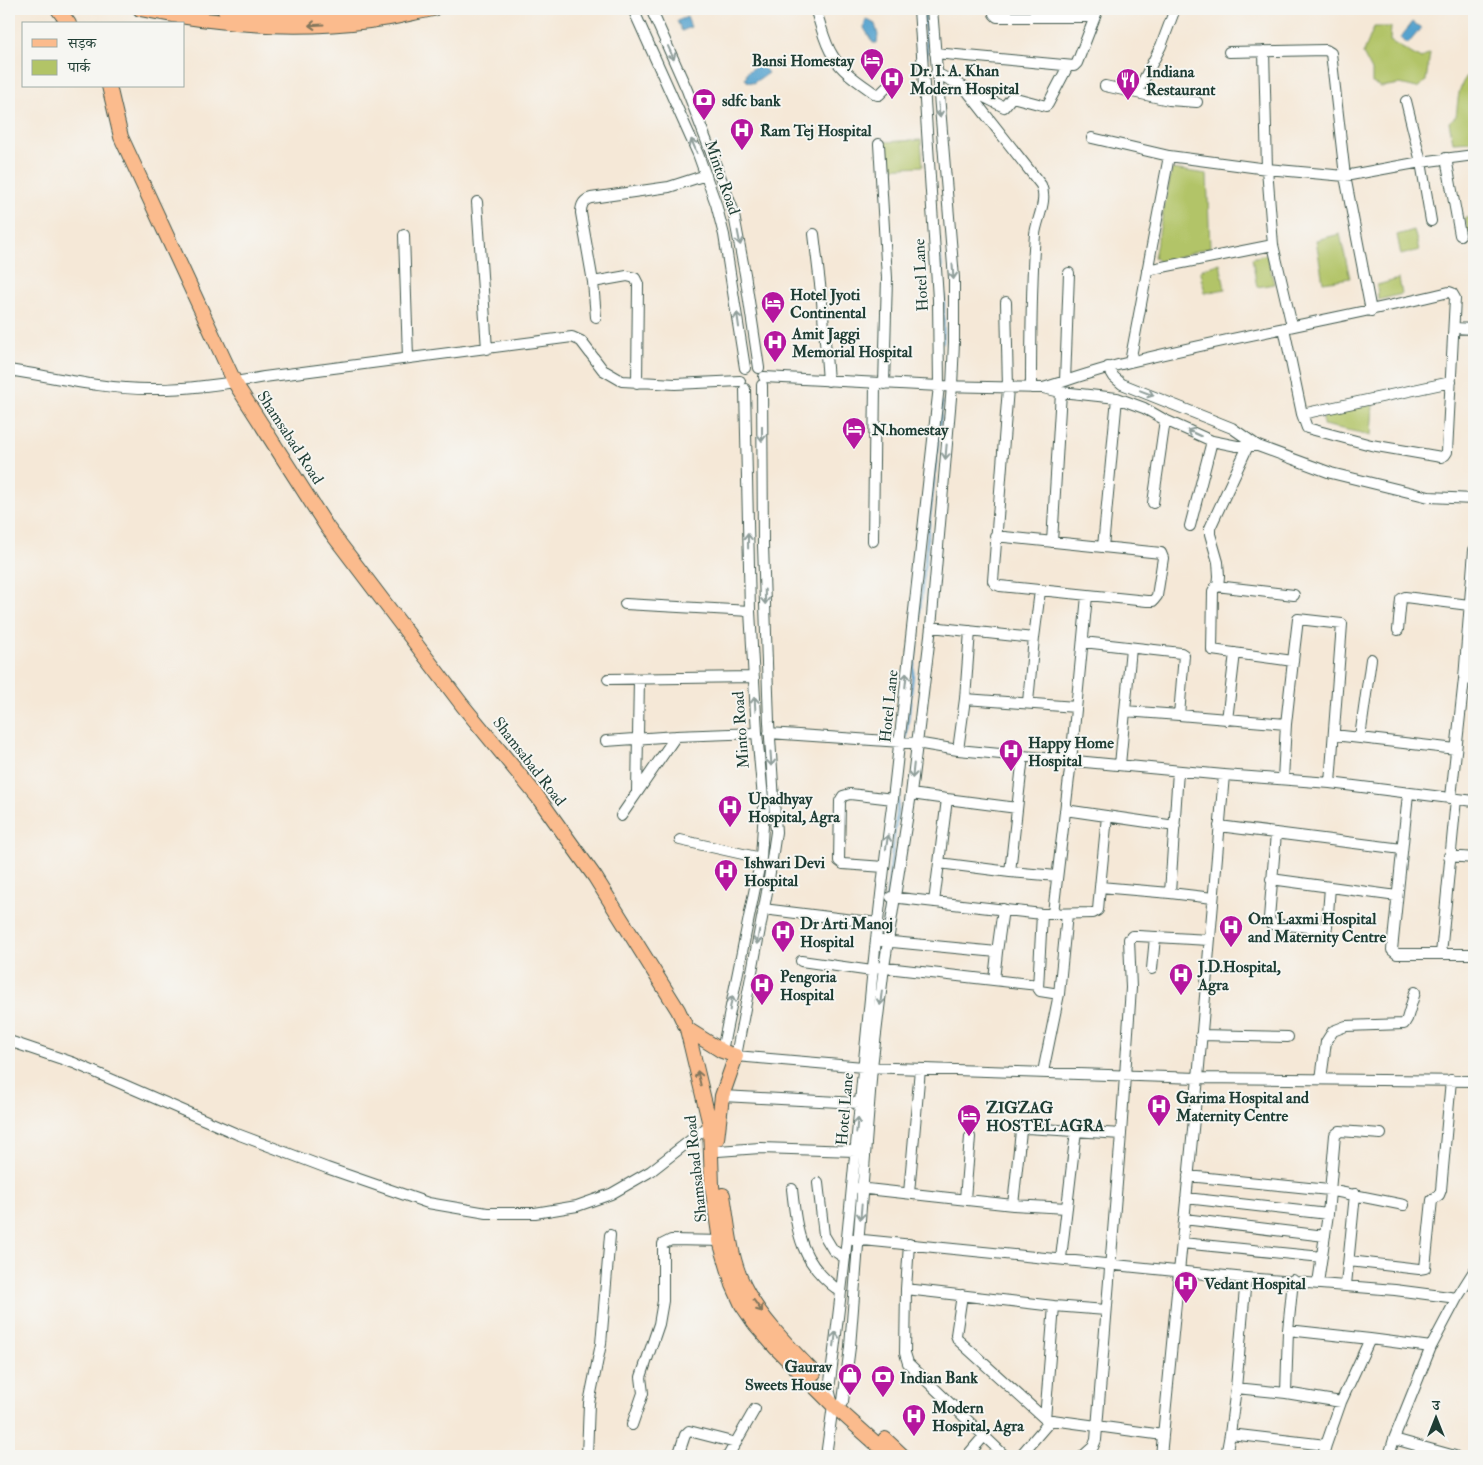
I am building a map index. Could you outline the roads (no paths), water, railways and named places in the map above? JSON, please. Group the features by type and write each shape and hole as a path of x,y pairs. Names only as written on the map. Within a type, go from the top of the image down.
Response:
{"main road":[{"path":"58,9 68,22"},
{"path":"140,9 230,22 306,25 368,22 433,9"},
{"path":"224,9 287,13 367,9"},
{"name":"Shamsabad Road","path":"109,88 121,137 235,383 327,527 464,706 537,796 595,877 687,1029 714,1125 726,1240 733,1285 742,1306 775,1347 890,1456"},
{"path":"687,1029 722,1051 736,1056"},
{"name":"Minto Road","path":"714,1125 736,1056"},
{"name":"Shamsabad Road","path":"714,1125 712,1186 726,1240 748,1293 790,1348 829,1389 838,1405 904,1456"}],"street":[{"name":"Minto Road","path":"633,9 673,96 716,204 724,234 745,368"},
{"name":"Minto Road","path":"651,9 687,90 733,210 762,377 763,545 769,733 776,832 736,1056"},
{"path":"815,9 831,52 837,62 876,95 882,94 887,87"},
{"name":"Hotel Lane","path":"868,1067 873,968 939,386 938,299 919,9"},
{"name":"Hotel Lane","path":"858,1188 855,1151 859,1103 868,1067 911,794 931,627 952,386 954,278 932,9"},
{"path":"935,53 1074,66 1077,64 1096,13 997,17 994,14 994,9"},
{"path":"1137,93 1161,46 1175,9"},
{"path":"920,28 933,26"},
{"path":"1229,52 1326,50 1331,53 1345,176 1371,311"},
{"path":"1042,388 1108,367 1288,327 1371,311 1449,292 1455,298 1447,452 1445,456 1371,445 1306,427 1302,414 1288,327 1273,245 1267,169 1264,51"},
{"path":"936,73 1004,107 1012,97 1046,106 1068,66"},
{"path":"1105,86 1169,100 1197,102"},
{"path":"964,87 1041,185 1044,192 1044,199 1036,224 1032,278 1031,388"},
{"path":"673,96 687,90"},
{"path":"1406,101 1421,162 1431,222"},
{"path":"1092,138 1170,156 1267,169 1345,176 1421,162 1474,155"},
{"path":"873,541 887,278 879,144"},
{"path":"1130,362 1170,156"},
{"path":"1446,158 1460,235"},
{"path":"929,166 945,164"},
{"path":"596,317 593,282 581,213 582,203 585,200 669,188 706,175"},
{"path":"477,202 487,349"},
{"path":"814,234 822,301 828,381"},
{"path":"404,235 408,358"},
{"path":"1147,270 1273,245"},
{"path":"1065,381 1069,273"},
{"path":"593,282 627,276 635,278 638,284 637,383"},
{"path":"995,536 1161,553 1163,558 1157,596 1153,601 1147,601 1040,591 995,584 992,577 995,536 1008,388 1006,302"},
{"path":"1454,328 1474,329"},
{"path":"9,370 149,390 235,383 264,377 572,337 581,341 603,370 622,381 742,385 755,390 762,377"},
{"path":"742,385 740,376 745,368 749,366 762,377 880,384 1042,388 1117,398 1144,408 1212,441 1237,446 1253,446 1331,473 1429,497 1474,498"},
{"path":"1108,367 1114,377 1122,384 1232,428 1253,446"},
{"path":"1302,414 1451,382"},
{"name":"Minto Road","path":"722,1051 761,858 764,809 757,733 750,611 742,385"},
{"path":"1052,542 1061,392"},
{"path":"1104,547 1117,398"},
{"path":"1153,503 1166,420"},
{"path":"1190,526 1212,441"},
{"path":"1218,587 1219,568 1210,528 1253,446"},
{"path":"1441,954 1456,749 1469,680 1469,605 1474,550"},
{"path":"1293,661 1211,649 1214,588 1294,595"},
{"path":"1028,702 1040,591"},
{"path":"1059,994 1040,991 1038,985 1048,914 1057,876 1071,760 1087,596"},
{"path":"1398,630 1401,599 1405,596 1469,605"},
{"path":"626,604 750,611"},
{"path":"1283,780 1286,724 1298,619 1342,624 1330,783"},
{"path":"931,627 1034,638"},
{"path":"958,750 965,699 970,631"},
{"path":"1083,642 1181,653 1184,655 1179,715"},
{"path":"1120,765 1131,648"},
{"path":"1227,720 1235,653"},
{"path":"1360,737 1371,659"},
{"path":"608,679 754,677"},
{"path":"637,792 640,678"},
{"path":"965,699 1028,702 1076,707"},
{"path":"1125,711 1286,724"},
{"path":"606,741 757,733"},
{"path":"769,733 916,743 958,750 1330,783 1474,801"},
{"path":"1334,735 1456,749"},
{"path":"621,816 676,736"},
{"path":"1010,872 1023,756"},
{"path":"1170,893 1178,771"},
{"path":"1160,1456 1198,1078 1224,775"},
{"path":"884,866 840,863 838,858 840,801 843,796 850,794 893,799"},
{"path":"911,794 1017,808"},
{"path":"1408,794 1392,946 1393,952 1474,954"},
{"path":"934,902 947,800"},
{"path":"1065,810 1175,826"},
{"path":"881,896 1048,914 1096,912 1107,816"},
{"path":"1220,826 1402,849"},
{"path":"1276,833 1268,918 1271,924 1327,927 1330,887"},
{"path":"680,840 761,858"},
{"path":"1449,856 1474,858"},
{"path":"939,863 1057,876"},
{"path":"1271,879 1397,896"},
{"path":"1100,887 1213,898"},
{"path":"763,909 878,923"},
{"path":"994,980 1003,909"},
{"path":"1043,1072 1059,994 1067,914"},
{"path":"1084,1456 1095,1444 1121,1134 1130,988 1129,939 1132,936 1209,940"},
{"path":"1152,969 1154,937"},
{"path":"876,940 997,952"},
{"path":"801,961 873,968 884,967 1038,985"},
{"path":"1321,1079 1326,1042 1333,1031 1346,1026 1404,1024 1415,992"},
{"path":"1201,1035 1288,1037"},
{"path":"9,1041 74,1063 237,1134 327,1168 428,1203 487,1213 536,1213 577,1206 611,1194 651,1172 714,1125"},
{"path":"736,1056 868,1067 1124,1074 1198,1078 1474,1081"},
{"path":"826,1456 850,1347 853,1239 868,1067"},
{"path":"909,1193 920,1068"},
{"path":"1349,1261 1425,1268 1432,1200 1440,1195 1441,1190 1451,1080"},
{"path":"722,1096 859,1103"},
{"path":"1013,1204 1021,1131 1027,1128 1121,1134"},
{"path":"1061,1258 1076,1131"},
{"path":"1318,1283 1328,1214 1336,1133 1340,1131 1381,1134"},
{"path":"965,1199 970,1137"},
{"path":"718,1152 760,1148 855,1151"},
{"path":"1188,1176 1330,1190 1404,1205"},
{"path":"818,1183 824,1235 833,1250 845,1258"},
{"path":"858,1188 1067,1208"},
{"path":"792,1189 794,1211 803,1249 814,1268 826,1282 841,1292"},
{"path":"1346,1285 1355,1194"},
{"path":"1186,1198 1328,1214"},
{"path":"1184,1219 1325,1236"},
{"path":"587,1456 589,1403 601,1344 610,1235"},
{"path":"829,1389 845,1258 853,1239"},
{"path":"853,1239 1061,1258 1246,1278 1346,1285 1456,1298"},
{"path":"632,1425 643,1393 641,1377 659,1324 662,1301 664,1244 671,1240 726,1240"},
{"path":"1182,1243 1322,1257"},
{"path":"909,1244 906,1288 906,1353 908,1363 1005,1456"},
{"path":"1389,1456 1430,1347 1456,1298 1474,1272"},
{"path":"1226,1456 1236,1388 1246,1278"},
{"path":"1286,1393 1288,1330 1293,1280"},
{"path":"906,1288 1054,1306 1106,1310"},
{"path":"962,1295 956,1335 958,1340 1048,1420 1163,1435"},
{"path":"1020,1456 1048,1420 1054,1306"},
{"path":"1288,1330 1430,1347"},
{"path":"1323,1456 1341,1402 1370,1339"},
{"path":"1236,1388 1286,1393 1341,1402"},
{"path":"728,1456 755,1409"},
{"path":"678,1456 686,1435 690,1431 736,1443"},
{"path":"1230,1434 1326,1445"},
{"path":"967,1456 984,1436"},
{"path":"1394,1439 1455,1456"}],"water":[{"path":"687,17 691,27 682,31 677,21"},
{"path":"866,19 875,24 878,35 877,43 873,43 864,28"},
{"path":"1413,22 1421,28 1408,44 1400,38"},
{"path":"760,63 768,73 753,83 748,82 745,79 746,73"}],"waterway":[{"path":"924,9 927,57"},
{"path":"939,240 944,297 943,342"},
{"path":"906,739 942,402"},
{"path":"882,938 905,744"},
{"path":"879,965 882,943"},
{"path":"875,1002 878,970"}],"place":[{"name":"Bansi Homestay","path":"872,81"},
{"name":"Dr. I. A. Khan Modern Hospital","path":"892,100"},
{"name":"Indiana Restaurant","path":"1128,101"},
{"name":"sdfc bank","path":"704,121"},
{"name":"Ram Tej Hospital","path":"742,151"},
{"name":"Hotel Jyoti Continental","path":"773,324"},
{"name":"Amit Jaggi Memorial Hospital","path":"775,363"},
{"name":"N.homestay","path":"854,450"},
{"name":"Happy Home Hospital","path":"1011,772"},
{"name":"Upadhyay Hospital, Agra","path":"730,828"},
{"name":"Ishwari Devi Hospital","path":"726,892"},
{"name":"Om Laxmi Hospital and Maternity Centre","path":"1231,948"},
{"name":"Dr Arti Manoj Hospital","path":"783,953"},
{"name":"J.D.Hospital, Agra","path":"1181,996"},
{"name":"Pengoria Hospital","path":"762,1006"},
{"name":"Garima Hospital and Maternity Centre","path":"1159,1127"},
{"name":"ZIGZAG HOSTEL AGRA","path":"969,1137"},
{"name":"Vedant Hospital","path":"1186,1304"},
{"name":"Gaurav Sweets House","path":"850,1396"},
{"name":"Indian Bank","path":"883,1398"},
{"name":"Modern Hospital, Agra","path":"914,1437"}]}
